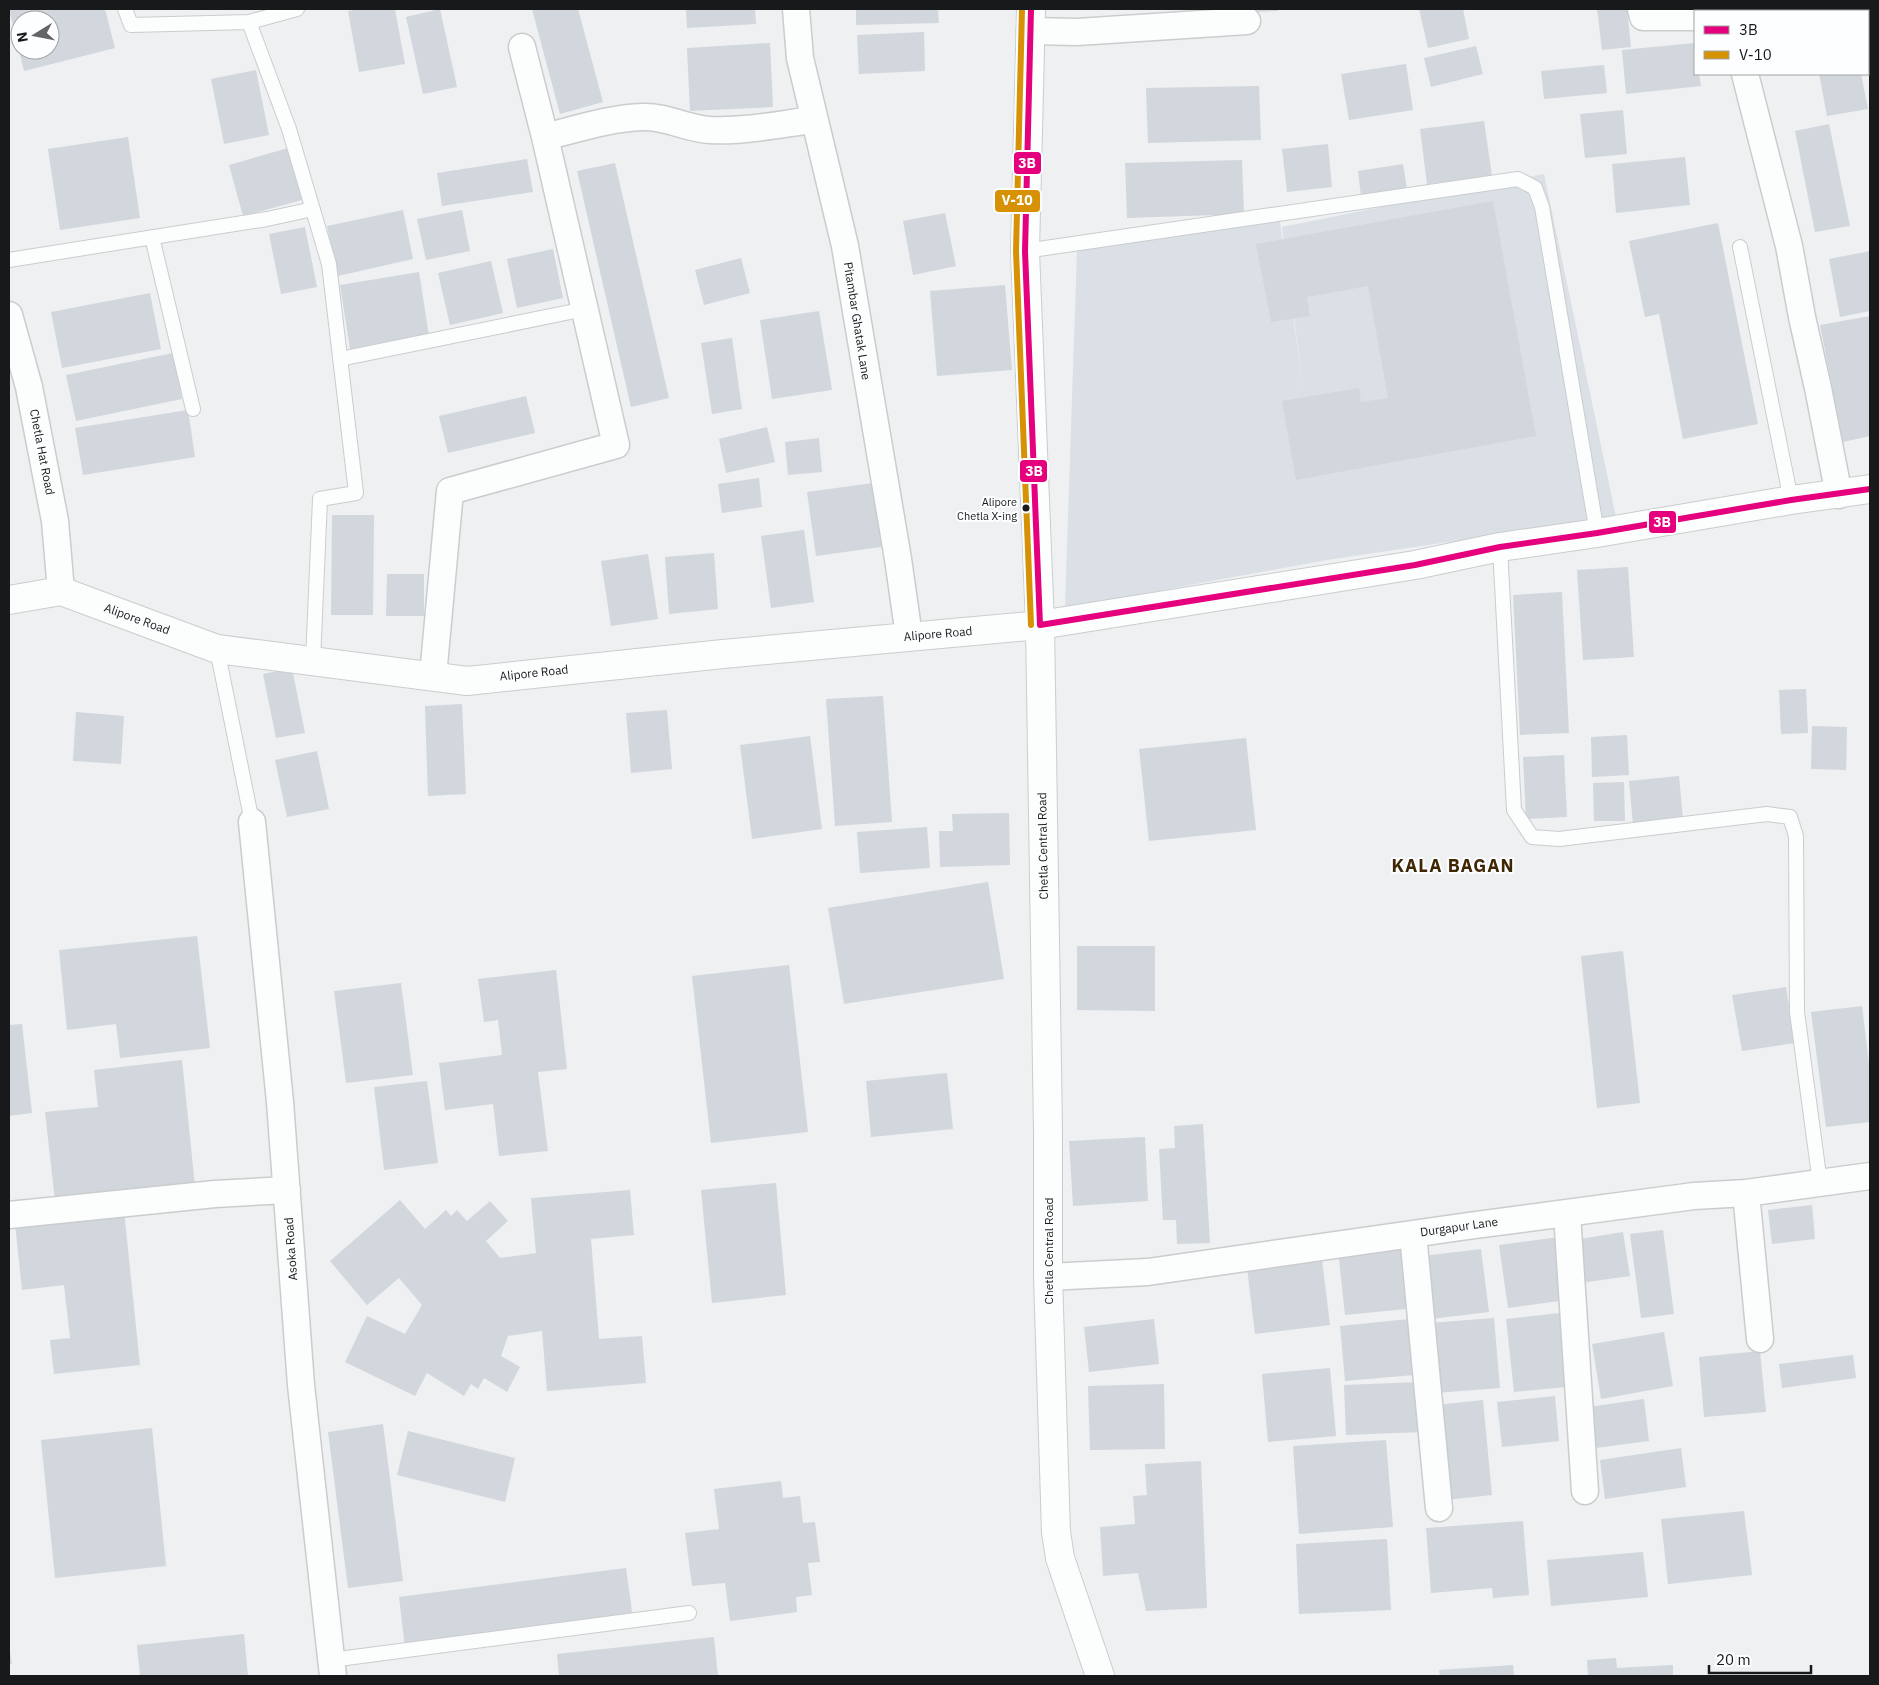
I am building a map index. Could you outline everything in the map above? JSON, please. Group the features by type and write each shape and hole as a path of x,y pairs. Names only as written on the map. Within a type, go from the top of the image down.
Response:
{"main road":[{"name":"Chetla Central Road","path":"1030,20 1025,251 1040,625 1048,1121 1048,1276 1056,1532 1060,1558 1100,1676"},
{"name":"Alipore Road","path":"61,591 217,649 467,680 908,636 1040,625 1415,565 1500,547 1597,534 1792,500 1870,490"},
{"path":"9,600 61,591"}],"street":[{"name":"Pitambar Ghatak Lane","path":"796,9 800,58 845,246 898,559 908,636"},
{"path":"1641,9 1643,18 1694,17"},
{"path":"1030,20 1077,32 1247,21"},
{"path":"432,676 450,491 616,445 545,137 522,47"},
{"path":"1745,75 1789,246 1839,495"},
{"path":"545,137 621,119 644,117 709,130 814,120"},
{"name":"Chetla Hat Road","path":"9,315 13,350 29,386 55,521 61,591"},
{"name":"Asoka Road","path":"252,822 279,1092 301,1385 332,1668"},
{"name":"Durgapur Lane","path":"1048,1276 1148,1272 1694,1196 1746,1193 1870,1176"},
{"path":"9,1215 215,1194 287,1190"},
{"path":"1746,1193 1760,1339"},
{"path":"1567,1214 1585,1491"},
{"path":"1413,1234 1439,1508"}],"lane":[{"path":"124,9 131,25 249,22 298,9"},
{"path":"249,22 289,129 329,264 356,493 320,499 313,661"},
{"path":"1025,251 1518,179 1536,188 1542,207 1597,534"},
{"path":"9,260 267,219 312,209"},
{"path":"152,237 193,409"},
{"path":"1740,247 1792,500"},
{"path":"340,359 585,309"},
{"path":"1500,547 1514,810 1532,837 1560,839 1767,814 1790,818 1796,836 1797,1012 1820,1183"},
{"path":"217,649 252,822"},
{"path":"332,1668 689,1613"}],"shaded area":[{"path":"1544,174 1616,517 1327,560 1065,608 1077,251 1279,216 1305,400 1282,227"}],"building":[{"path":"9,9 105,9 115,48 24,71 21,60 60,60 60,10 10,10 10,13"},
{"path":"358,9 395,9 405,64 359,72 348,11"},
{"path":"440,9 457,87 423,94 406,17"},
{"path":"532,9 578,9 603,102 560,114"},
{"path":"686,9 755,9 756,24 687,28"},
{"path":"856,9 938,9 939,23 856,25"},
{"path":"1188,9 1278,9 1278,11 1189,15"},
{"path":"1419,9 1463,9 1469,39 1428,48"},
{"path":"1597,9 1627,9 1631,47 1602,50"},
{"path":"1870,15 1869,44 1869,16"},
{"path":"924,32 925,71 859,74 857,35"},
{"path":"770,43 773,107 690,111 687,48"},
{"path":"1694,43 1694,75 1699,75 1701,86 1626,94 1622,50"},
{"path":"1476,46 1483,74 1431,87 1424,58"},
{"path":"1406,64 1413,110 1349,120 1341,74"},
{"path":"1604,65 1607,93 1544,99 1541,71"},
{"path":"256,70 269,135 224,144 211,79"},
{"path":"1819,75 1861,75 1868,109 1827,116"},
{"path":"1259,86 1261,140 1148,143 1146,88"},
{"path":"1623,110 1627,154 1585,158 1580,114"},
{"path":"1484,121 1492,176 1427,184 1420,129"},
{"path":"1829,124 1850,226 1815,232 1795,131"},
{"path":"128,137 140,218 60,230 48,149"},
{"path":"1328,144 1332,187 1287,192 1282,149"},
{"path":"288,148 302,200 243,216 229,165"},
{"path":"1685,157 1690,205 1616,213 1612,164"},
{"path":"527,159 533,192 442,206 437,173"},
{"path":"1242,160 1244,214 1127,218 1125,163"},
{"path":"615,163 669,398 631,407 577,171"},
{"path":"1403,164 1407,189 1361,196 1358,171"},
{"path":"1493,201 1536,436 1296,480 1282,401 1359,388 1361,402 1388,398 1368,286 1307,297 1310,316 1271,322 1256,244"},
{"path":"403,210 413,259 338,276 327,226"},
{"path":"462,210 470,251 426,260 417,219"},
{"path":"945,213 956,266 913,275 903,221"},
{"path":"1718,223 1758,424 1683,439 1659,314 1645,317 1629,241"},
{"path":"305,227 317,287 281,294 269,234"},
{"path":"553,249 563,298 517,308 507,259"},
{"path":"1870,251 1870,311 1840,317 1829,259"},
{"path":"741,258 750,293 704,305 695,270"},
{"path":"491,261 503,313 450,325 438,273"},
{"path":"419,272 429,336 350,349 340,285"},
{"path":"1005,285 1012,370 937,376 930,291"},
{"path":"150,293 161,349 62,368 51,312"},
{"path":"819,311 832,390 772,399 760,320"},
{"path":"1870,316 1870,436 1843,442 1820,325"},
{"path":"732,338 742,409 712,414 701,343"},
{"path":"173,353 182,399 76,421 66,375"},
{"path":"526,396 535,433 448,453 439,416"},
{"path":"188,410 195,457 83,475 75,428"},
{"path":"767,427 775,462 726,473 719,439"},
{"path":"819,438 822,472 788,475 785,442"},
{"path":"759,478 762,507 722,513 718,484"},
{"path":"880,482 888,546 816,556 807,492"},
{"path":"332,515 374,515 373,615 331,615"},
{"path":"804,530 814,602 771,608 761,536"},
{"path":"714,553 718,609 669,614 665,557"},
{"path":"648,554 658,619 611,626 601,561"},
{"path":"1628,567 1634,657 1583,660 1577,570"},
{"path":"387,574 424,574 424,616 386,616"},
{"path":"1562,592 1569,733 1520,735 1513,595"},
{"path":"292,668 305,733 276,738 263,674"},
{"path":"1806,689 1808,733 1781,734 1779,690"},
{"path":"883,696 892,822 835,826 826,699"},
{"path":"462,704 466,794 428,796 425,706"},
{"path":"667,710 672,769 631,773 626,713"},
{"path":"76,712 124,716 121,764 73,761"},
{"path":"1812,726 1847,727 1846,770 1811,769"},
{"path":"1627,735 1629,775 1592,777 1591,737"},
{"path":"810,736 822,829 752,839 740,745"},
{"path":"1246,738 1256,830 1149,841 1139,749"},
{"path":"317,751 329,809 287,817 275,760"},
{"path":"1564,755 1567,817 1526,819 1523,757"},
{"path":"1679,776 1683,820 1633,825 1629,781"},
{"path":"1624,782 1625,821 1594,821 1593,783"},
{"path":"1009,813 1010,865 940,867 939,831 953,831 952,814"},
{"path":"927,827 930,868 860,873 857,832"},
{"path":"988,882 1004,979 844,1004 828,908"},
{"path":"197,936 210,1048 120,1058 116,1024 67,1030 59,950"},
{"path":"1077,946 1155,946 1155,1011 1077,1010"},
{"path":"1623,951 1640,1103 1597,1108 1581,956"},
{"path":"789,965 808,1132 711,1143 692,976"},
{"path":"556,970 567,1069 538,1072 548,1151 499,1156 493,1104 445,1110 439,1063 502,1055 498,1020 484,1022 478,979"},
{"path":"401,983 413,1075 346,1083 334,991"},
{"path":"1786,987 1795,1043 1742,1051 1732,995"},
{"path":"1862,1006 1870,1072 1870,1122 1826,1127 1811,1012"},
{"path":"22,1024 32,1113 9,1116 9,1025"},
{"path":"182,1060 195,1186 55,1201 45,1112 98,1107 94,1070"},
{"path":"947,1073 953,1129 871,1137 866,1081"},
{"path":"427,1081 438,1163 384,1170 374,1087"},
{"path":"1203,1124 1210,1243 1177,1244 1176,1220 1163,1220 1159,1149 1175,1148 1174,1126"},
{"path":"1145,1137 1148,1201 1073,1206 1069,1141"},
{"path":"776,1183 786,1295 712,1303 701,1190"},
{"path":"630,1190 634,1235 591,1239 599,1339 642,1336 646,1383 547,1391 542,1331 508,1336 501,1356 520,1367 507,1392 484,1378 478,1389 471,1384 464,1396 427,1373 415,1396 345,1362 367,1316 405,1334 422,1305 399,1278 367,1305 330,1261 400,1200 425,1229 446,1210 451,1216 457,1210 467,1221 490,1201 508,1221 486,1241 500,1258 536,1253 531,1198"},
{"path":"1812,1205 1815,1239 1772,1244 1768,1210"},
{"path":"124,1211 140,1365 54,1374 50,1340 70,1338 64,1285 22,1290 15,1223"},
{"path":"1663,1230 1674,1314 1641,1318 1630,1234"},
{"path":"1623,1232 1630,1276 1580,1283 1574,1240"},
{"path":"1559,1237 1567,1300 1508,1308 1499,1245"},
{"path":"1409,1242 1416,1308 1345,1315 1338,1250"},
{"path":"1481,1249 1489,1312 1431,1319 1423,1256"},
{"path":"1322,1259 1330,1325 1255,1334 1247,1268"},
{"path":"1568,1312 1576,1386 1514,1392 1506,1319"},
{"path":"1494,1318 1500,1388 1435,1393 1429,1323"},
{"path":"1154,1319 1159,1364 1089,1372 1084,1327"},
{"path":"1409,1319 1414,1375 1345,1381 1340,1326"},
{"path":"1664,1332 1673,1386 1601,1399 1592,1344"},
{"path":"1760,1351 1766,1412 1704,1417 1699,1357"},
{"path":"1853,1355 1856,1378 1782,1388 1779,1364"},
{"path":"1330,1368 1336,1436 1268,1442 1262,1374"},
{"path":"1419,1382 1422,1432 1346,1435 1344,1385"},
{"path":"1164,1384 1165,1449 1090,1450 1088,1386"},
{"path":"1555,1396 1559,1441 1502,1447 1497,1402"},
{"path":"1644,1399 1649,1441 1588,1449 1582,1408"},
{"path":"1483,1400 1492,1495 1446,1500 1437,1405"},
{"path":"383,1424 403,1581 348,1588 328,1432"},
{"path":"152,1428 166,1566 55,1578 41,1440"},
{"path":"408,1431 515,1458 505,1502 397,1475"},
{"path":"1386,1440 1393,1527 1299,1534 1293,1446"},
{"path":"1681,1448 1686,1487 1605,1499 1600,1460"},
{"path":"1201,1461 1207,1608 1146,1611 1138,1573 1103,1576 1100,1527 1135,1524 1133,1496 1147,1495 1145,1464"},
{"path":"781,1481 783,1498 800,1496 803,1523 815,1522 820,1562 808,1563 812,1595 796,1597 797,1612 730,1621 725,1583 692,1586 685,1533 719,1529 714,1489"},
{"path":"1744,1511 1752,1575 1668,1584 1661,1519"},
{"path":"1523,1521 1529,1595 1493,1598 1492,1588 1431,1593 1426,1528"},
{"path":"1387,1539 1391,1610 1299,1614 1296,1544"},
{"path":"1643,1552 1648,1597 1551,1606 1547,1560"},
{"path":"626,1568 633,1619 405,1648 399,1597"},
{"path":"244,1634 248,1676 140,1676 137,1645"},
{"path":"714,1637 718,1676 559,1676 557,1654"},
{"path":"9,1646 12,1664 9,1665"},
{"path":"1616,1658 1617,1668 1673,1665 1673,1676 1588,1676 1587,1660"},
{"path":"1513,1665 1514,1676 1440,1676 1439,1670"}],"transit line":[{"name":"V-10","path":"1022,9 1016,251 1031,625"},
{"name":"3B","path":"1031,9 1025,251 1040,625"},
{"name":"3B","path":"1040,625 1415,565 1500,547 1870,489"}],"place":[{"name":"Alipore Chetla X-ing","path":"1026,508"}],"district":[{"name":"KALA BAGAN","path":"1453,866"}]}
